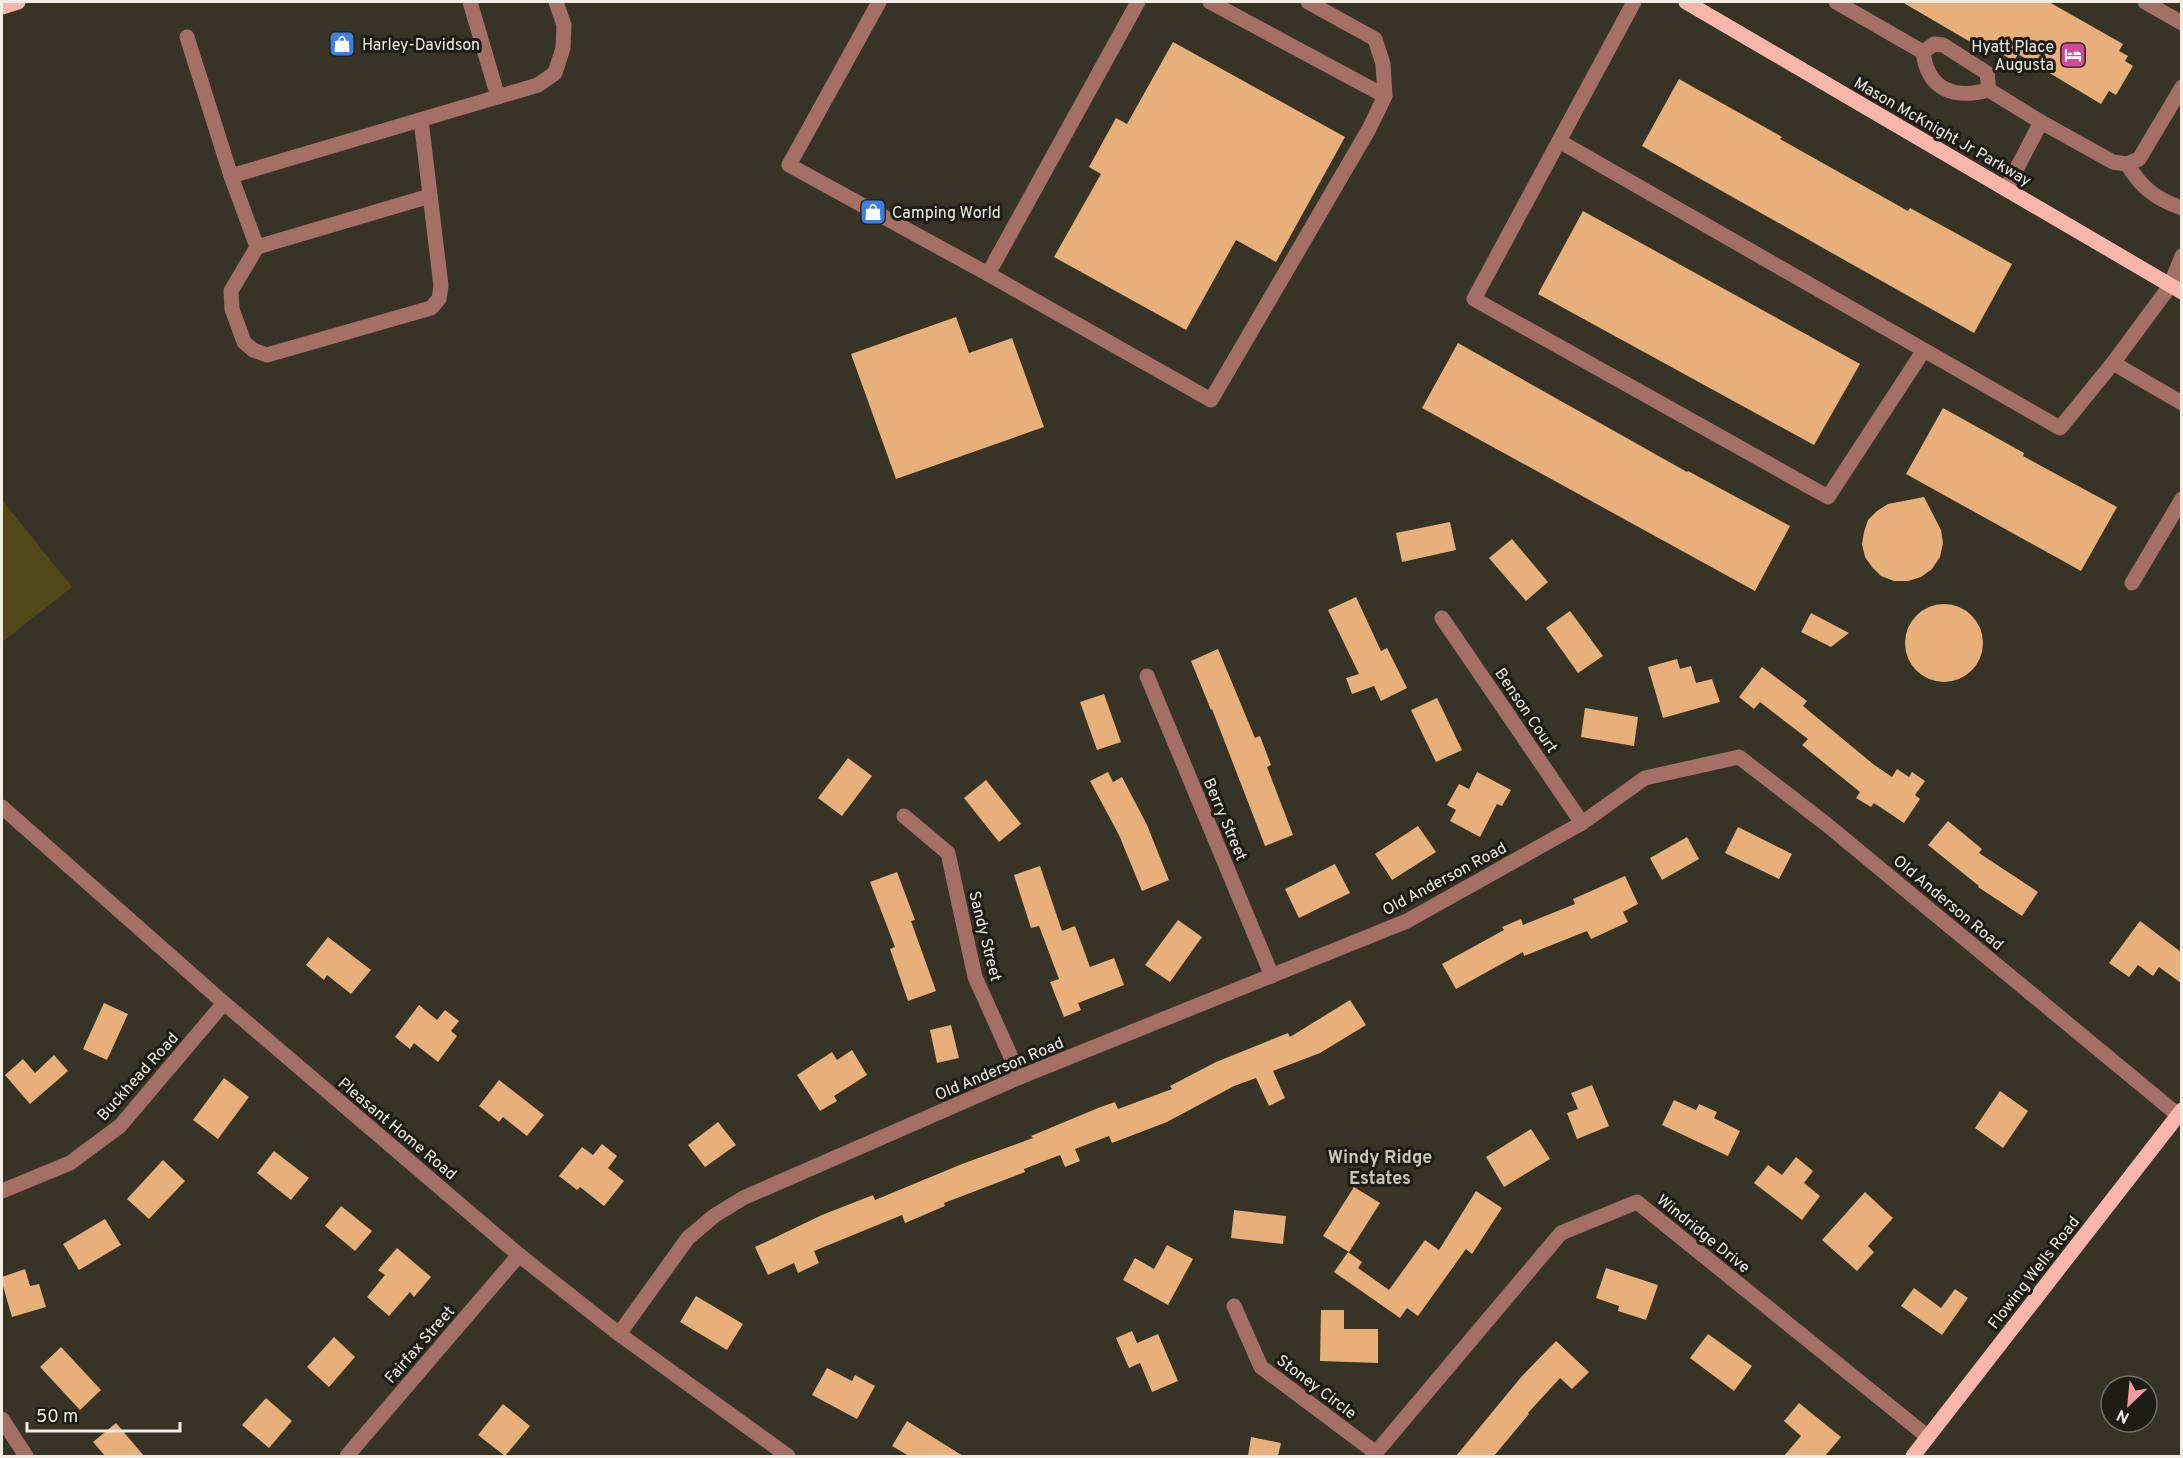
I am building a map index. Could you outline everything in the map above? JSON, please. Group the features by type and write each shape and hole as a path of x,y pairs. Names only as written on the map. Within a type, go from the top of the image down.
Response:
{"main road":[{"path":"2,7 17,2"},
{"name":"Mason McKnight Jr Parkway","path":"1686,2 2176,289"},
{"name":"Flowing Wells Road","path":"1913,1456 2180,1113"}],"street":[{"path":"470,2 498,97"},
{"path":"231,176 538,85 555,73 563,48 564,25 556,2"},
{"path":"879,2 789,165 1211,400 1369,129 1385,96 1383,64 1375,39 1308,2"},
{"path":"988,274 1138,2"},
{"path":"1210,2 1385,96"},
{"path":"1634,2 1474,300 1828,497 1924,350"},
{"path":"1836,2 1923,52 1929,75 1942,87 1957,94 1972,94 1989,90 2113,162 2127,164 2139,159 2181,87"},
{"path":"2145,2 2181,23"},
{"path":"187,37 231,176 257,247"},
{"path":"1923,52 1934,44 1943,45 1987,73 1989,90"},
{"path":"421,120 441,286 439,299 431,308 267,355 254,350 244,342 232,309 231,291 257,247 430,196"},
{"path":"2006,189 2041,122"},
{"path":"1559,141 2060,428 2176,289 2181,256"},
{"path":"2127,164 2145,190 2158,199 2181,208"},
{"path":"2113,363 2181,404"},
{"path":"2132,584 2181,499"},
{"name":"Benson Court","path":"1442,618 1582,823"},
{"name":"Berry Street","path":"1147,676 1272,976"},
{"name":"Old Anderson Road","path":"619,1334 688,1238 714,1216 743,1198 1020,1077 1407,921 1582,823 1645,778 1739,757 1826,824 2180,1113"},
{"name":"Pleasant Home Road","path":"2,807 224,1003 519,1255 619,1334 788,1456"},
{"name":"Sandy Street","path":"904,816 948,853 975,976 1020,1077"},
{"name":"Buckhead Road","path":"2,1191 70,1163 120,1126 224,1003"},
{"name":"Windridge Drive","path":"1374,1455 1561,1233 1637,1202 1928,1437"},
{"name":"Fairfax Street","path":"346,1456 519,1255"},
{"name":"Stoney Circle","path":"1234,1306 1261,1367 1374,1455"},
{"path":"2,1419 26,1456"}],"shaded area":[{"path":"2,500 72,587 2,642"}],"building":[{"name":"Hyatt Place Augusta","path":"1902,2 2049,2 2123,44 2119,51 2128,56 2125,61 2133,66 2116,95 2109,91 2101,104 2018,54 2014,61 1982,43 1979,47"},
{"path":"1173,42 1345,137 1276,262 1236,240 1186,330 1054,257 1101,174 1089,167 1116,118 1127,124"},
{"path":"1679,79 1908,211 1910,208 2012,264 1974,333 1642,146"},
{"path":"1583,211 1860,364 1814,445 1538,294"},
{"path":"956,317 969,353 1012,338 1044,427 896,479 851,354"},
{"path":"1458,343 1687,472 1790,526 1755,591 1422,408"},
{"path":"1943,408 2024,453 2023,456 2117,507 2081,571 1906,474"},
{"path":"1924,497 1941,530 1943,543 1940,557 1932,569 1921,577 1908,581 1894,581 1881,576 1865,557 1862,544 1868,520 1888,504"},
{"path":"1450,522 1456,550 1402,562 1396,533"},
{"path":"1512,539 1548,582 1526,601 1489,558"},
{"path":"1356,597 1381,651 1387,648 1407,688 1381,701 1374,686 1352,694 1346,678 1359,674 1328,610"},
{"path":"1936,604 1952,604 1966,610 1977,621 1983,635 1983,651 1977,665 1966,676 1952,682 1936,682 1922,676 1911,665 1905,651 1905,635 1911,621 1922,610"},
{"path":"1570,611 1603,656 1578,673 1546,628"},
{"path":"1811,613 1849,633 1831,647 1801,632"},
{"path":"1218,649 1255,738 1260,736 1271,765 1267,767 1293,835 1265,846 1191,661"},
{"path":"1677,659 1680,669 1691,666 1696,683 1712,679 1720,702 1663,718 1648,667"},
{"path":"1762,667 1807,701 1803,706 1873,764 1892,777 1897,769 1909,777 1912,772 1925,781 1915,795 1920,799 1904,823 1874,803 1871,807 1856,798 1860,792 1802,745 1808,739 1760,702 1754,709 1739,697"},
{"path":"1104,694 1121,742 1097,750 1080,702"},
{"path":"1437,698 1462,750 1436,762 1411,710"},
{"path":"1585,708 1638,717 1634,746 1581,737"},
{"path":"848,758 872,776 842,816 818,798"},
{"path":"1108,772 1113,782 1122,777 1147,825 1169,880 1142,891 1119,835 1090,781"},
{"path":"1477,772 1511,790 1502,806 1497,804 1480,837 1450,821 1456,810 1447,805 1459,784 1469,789"},
{"path":"986,780 1021,824 999,842 964,798"},
{"path":"1948,821 1982,849 1979,853 2038,892 2022,916 1978,887 1928,845"},
{"path":"1418,826 1436,852 1392,880 1375,854"},
{"path":"1738,827 1792,854 1779,879 1725,853"},
{"path":"1687,837 1699,859 1662,880 1650,858"},
{"path":"1335,864 1350,893 1299,918 1285,889"},
{"path":"1040,866 1062,931 1075,926 1090,967 1114,958 1124,985 1078,1003 1081,1010 1064,1017 1050,982 1059,979 1039,926 1031,928 1014,875"},
{"path":"897,872 915,920 911,921 936,991 908,1001 890,949 895,947 870,882"},
{"path":"1625,876 1638,904 1623,912 1628,922 1591,939 1587,931 1524,956 1523,952 1456,989 1442,964 1504,930 1502,927 1521,919 1523,925 1575,904 1573,899"},
{"path":"1178,920 1202,937 1170,982 1145,965"},
{"path":"2140,921 2181,952 2181,983 2159,967 2153,976 2138,965 2129,977 2109,963"},
{"path":"328,937 371,970 351,994 327,975 324,980 306,965"},
{"path":"1350,1000 1366,1025 1320,1053 1273,1071 1285,1098 1269,1106 1256,1078 1234,1086 1167,1122 1112,1143 1109,1136 1075,1149 1080,1161 1065,1167 1060,1155 1024,1169 1025,1172 944,1203 945,1206 905,1223 902,1215 814,1251 819,1263 798,1273 794,1263 768,1275 755,1247 822,1215 873,1195 875,1200 1033,1138 1031,1136 1098,1108 1115,1102 1118,1109 1172,1089 1170,1086 1216,1062 1288,1033 1290,1037"},
{"path":"104,1003 128,1014 107,1060 83,1049"},
{"path":"419,1005 437,1020 445,1010 459,1021 451,1031 457,1036 438,1062 414,1043 410,1049 395,1037"},
{"path":"951,1025 959,1058 937,1063 930,1030"},
{"path":"852,1050 867,1075 834,1096 837,1101 820,1111 797,1075 832,1052 837,1060"},
{"path":"54,1055 68,1071 30,1104 5,1075 23,1059 35,1073"},
{"path":"224,1078 249,1097 218,1139 193,1120"},
{"path":"499,1080 544,1115 527,1136 503,1117 499,1122 479,1106"},
{"path":"1592,1085 1609,1126 1577,1139 1567,1113 1578,1109 1571,1093"},
{"path":"2000,1091 2028,1111 2003,1148 1975,1128"},
{"path":"1674,1100 1696,1110 1699,1104 1717,1112 1714,1118 1740,1131 1728,1156 1662,1125"},
{"path":"718,1122 736,1145 705,1167 688,1145"},
{"path":"1531,1129 1550,1159 1504,1187 1486,1157"},
{"path":"602,1144 617,1156 608,1168 624,1181 604,1206 580,1187 577,1190 559,1176 582,1147 593,1155"},
{"path":"274,1151 309,1178 291,1200 257,1173"},
{"path":"1796,1157 1813,1171 1804,1183 1820,1196 1802,1220 1754,1183 1768,1165 1782,1175"},
{"path":"163,1160 185,1181 149,1219 127,1199"},
{"path":"1354,1187 1380,1203 1349,1252 1323,1236"},
{"path":"1476,1191 1502,1208 1472,1254 1466,1249 1418,1316 1407,1308 1400,1318 1334,1272 1348,1252 1362,1262 1358,1268 1389,1290 1425,1240 1439,1250"},
{"path":"1865,1192 1893,1218 1868,1246 1874,1252 1857,1271 1822,1240"},
{"path":"341,1206 372,1231 355,1251 325,1226"},
{"path":"1234,1210 1286,1216 1283,1244 1231,1238"},
{"path":"105,1219 121,1245 79,1270 63,1244"},
{"path":"1167,1245 1193,1259 1168,1305 1123,1280 1135,1258 1154,1269"},
{"path":"397,1248 431,1277 414,1297 410,1292 389,1316 367,1297 385,1275 378,1270"},
{"path":"1606,1268 1658,1285 1646,1320 1618,1311 1619,1306 1596,1298"},
{"path":"25,1269 30,1286 39,1284 46,1307 12,1317 2,1277"},
{"path":"1914,1288 1941,1308 1955,1289 1968,1298 1942,1335 1901,1306"},
{"path":"696,1296 743,1324 727,1350 680,1322"},
{"path":"1321,1310 1344,1310 1344,1329 1378,1329 1378,1363 1320,1361"},
{"path":"1132,1331 1137,1343 1158,1334 1178,1381 1152,1392 1140,1363 1129,1368 1116,1338"},
{"path":"1708,1334 1752,1366 1734,1391 1690,1358"},
{"path":"334,1337 355,1357 329,1387 307,1367"},
{"path":"1556,1341 1589,1372 1572,1389 1560,1378 1528,1413 1494,1456 1456,1456 1522,1376"},
{"path":"61,1347 101,1390 80,1410 40,1367"},
{"path":"827,1368 852,1381 855,1375 875,1386 857,1419 812,1395"},
{"path":"266,1398 292,1421 269,1448 242,1425"},
{"path":"1799,1403 1841,1437 1825,1456 1784,1456 1801,1436 1784,1421"},
{"path":"503,1404 530,1426 505,1456 478,1435"},
{"path":"907,1421 963,1456 909,1456 892,1446"},
{"path":"116,1423 144,1456 105,1456 93,1442"},
{"path":"1251,1437 1281,1443 1278,1456 1248,1456"}],"place":[{"name":"Harley-Davidson","path":"342,44"},
{"name":"Hyatt Place Augusta","path":"2073,55"},
{"name":"Camping World","path":"873,212"}],"district":[{"name":"Windy Ridge Estates","path":"1380,1167"}]}
